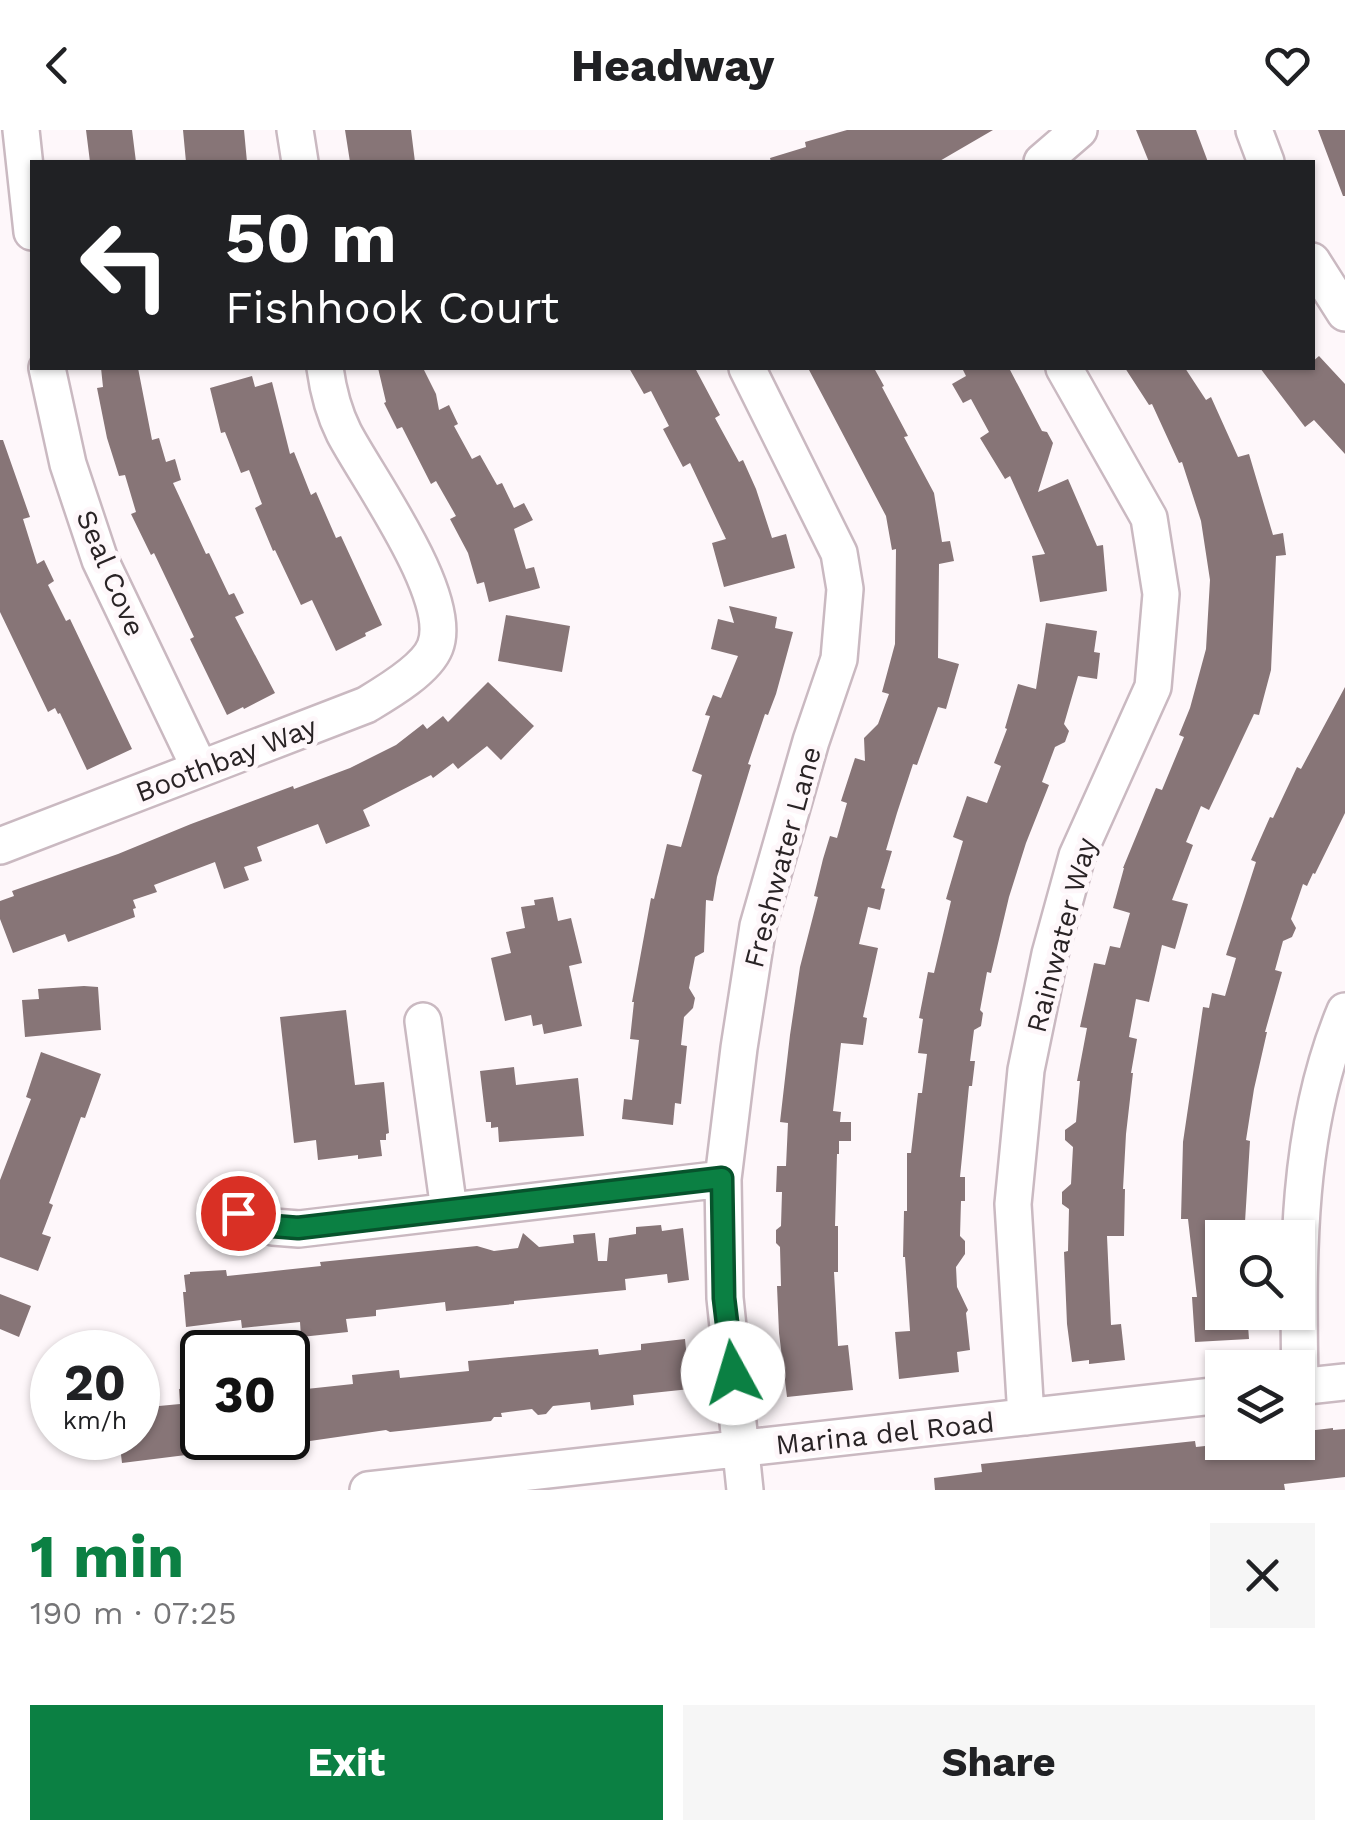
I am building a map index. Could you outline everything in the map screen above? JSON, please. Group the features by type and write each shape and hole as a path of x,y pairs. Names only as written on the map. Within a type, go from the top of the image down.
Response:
{"street":[{"path":"21,130 30,213"},
{"path":"295,130 300,160"},
{"path":"1044,160 1079,130"},
{"path":"1254,130 1265,160"},
{"path":"1315,266 1345,312"},
{"name":"Seal Cove","path":"47,370 68,464 100,560 200,769"},
{"name":"Boothbay Way","path":"0,846 366,705 399,685 436,647 434,597 342,430 324,370"},
{"name":"Freshwater Lane","path":"746,1490 724,1298 722,1178 758,926 839,659 845,589 839,553 749,370"},
{"name":"Rainwater Way","path":"1026,1417 1013,1204 1026,1070 1050,954 1077,856 1152,686 1161,594 1149,518 1065,370"},
{"path":"1299,1350 1298,1258 1308,1145 1330,1048 1345,1011"},
{"path":"424,1020 449,1210"},
{"path":"238,1213 273,1226 298,1228 722,1178"},
{"path":"1315,1385 1345,1382"},
{"name":"Marina del Road","path":"368,1490 1205,1397"}],"building":[{"path":"86,130 132,130 136,160 90,160"},
{"path":"183,130 244,130 247,160 186,160"},
{"path":"345,130 411,130 415,160 350,160"},
{"path":"847,130 993,130 941,160 770,160 806,147 805,142"},
{"path":"1136,130 1196,130 1207,160 1148,160"},
{"path":"1318,130 1345,130 1345,196 1343,196"},
{"path":"1319,356 1345,384 1345,454 1314,420 1305,427 1262,370 1315,370"},
{"path":"101,370 138,370 152,440 159,438 166,462 175,459 181,480 173,483 206,554 209,553 229,595 234,593 244,613 235,617 275,693 244,709 227,715 154,553 151,555 131,514 136,512 125,475 119,476 107,438 97,388 103,387"},
{"path":"378,370 424,370 439,410 449,405 458,424 454,426 472,459 480,455 497,485 502,483 514,508 524,503 533,520 514,529 526,569 534,567 540,588 489,602 484,582 477,584 468,553 450,519 456,516 436,481 431,484 402,427 397,429"},
{"path":"630,370 696,370 720,415 715,418 739,462 743,460 772,538 786,534 795,568 724,587 712,543 726,539 690,463 683,467 663,429 669,426 651,391 644,394"},
{"path":"809,370 875,370 884,386 908,436 904,437 934,493 942,542 950,541 954,561 939,564 938,658 959,664 946,709 938,707 897,813 886,850 892,851 881,888 885,889 880,910 868,907 859,944 878,948 863,1017 867,1018 863,1045 841,1043 833,1111 841,1112 840,1122 851,1122 851,1141 839,1141 837,1154 838,1272 834,1272 838,1346 848,1345 853,1390 787,1397 777,1286 781,1286 776,1230 781,1226 782,1192 776,1192 777,1166 786,1166 788,1123 780,1122 800,967 818,897 814,896 823,859 830,836 837,838 847,803 841,801 855,758 865,761 864,738 878,724 889,694 882,692 895,644 896,549 892,550 886,516"},
{"path":"963,370 1010,370 1042,431 1047,432 1053,443 1038,492 1068,479 1097,546 1103,545 1107,591 1040,602 1032,556 1045,554 1010,476 1005,479 980,438 989,432 971,399 963,403 952,384 966,376"},
{"path":"1126,370 1186,370 1206,400 1211,397 1238,457 1249,454 1273,535 1283,533 1286,555 1276,556 1271,670 1259,715 1254,714 1209,810 1201,806 1186,842 1193,845 1172,900 1188,904 1175,949 1162,945 1149,1002 1136,999 1129,1037 1137,1039 1126,1134 1124,1236 1107,1236 1111,1325 1121,1324 1125,1360 1089,1364 1089,1360 1072,1362 1064,1252 1068,1251 1069,1209 1062,1204 1062,1192 1071,1184 1073,1147 1065,1140 1065,1130 1076,1122 1077,1081 1087,1028 1080,1027 1094,963 1105,965 1110,946 1120,948 1130,913 1113,908 1123,868 1156,788 1162,790 1184,737 1179,735 1206,649 1210,580 1201,521 1182,462 1179,463 1152,404"},
{"path":"252,376 255,387 272,382 290,454 294,452 311,495 316,492 336,538 341,536 382,625 336,651 312,600 301,605 255,508 262,504 249,470 241,473 225,432 221,433 210,388"},
{"path":"0,440 30,517 23,519 37,564 44,560 54,581 48,585 66,621 70,619 132,749 87,770 60,713 55,708 48,712 0,612"},
{"path":"729,606 777,617 775,628 793,632 776,694 748,764 751,765 713,901 706,900 704,952 695,957 689,988 695,998 693,1008 684,1017 681,1045 687,1046 681,1104 675,1103 673,1125 622,1119 624,1099 632,1100 639,1040 630,1039 632,1002 651,898 654,899 667,844 681,847 702,775 692,771 710,716 705,715 713,695 721,698 738,656 711,649 718,619 734,623"},
{"path":"506,615 570,626 562,672 498,661"},
{"path":"1046,623 1097,631 1094,652 1100,653 1097,679 1078,676 1064,724 1069,731 1065,742 1055,747 1042,782 1049,785 1009,897 991,973 987,972 981,1026 974,1030 970,1061 975,1061 960,1177 965,1177 960,1236 965,1241 965,1254 956,1267 957,1287 968,1310 970,1350 957,1352 959,1372 899,1379 895,1332 910,1331 903,1257 907,1153 911,1153 927,1054 918,1053 923,1019 919,1018 928,972 934,973 951,901 946,899 963,841 953,837 967,796 987,803 1001,766 994,763 1018,684 1036,689"},
{"path":"488,682 534,726 501,760 487,746 458,769 453,763 433,778 431,775 363,810 370,826 326,844 318,824 257,847 262,861 244,867 249,880 224,889 215,862 154,885 157,892 133,900 135,917 68,942 65,934 13,953 0,919 0,901 14,896 12,891 350,768 396,745 423,724 427,729 443,716 448,722"},
{"path":"1345,687 1345,813 1315,874 1307,886 1303,884 1291,919 1296,928 1292,937 1283,941 1275,970 1282,972 1265,1032 1246,1140 1250,1141 1245,1220 1205,1220 1205,1330 1248,1330 1249,1339 1195,1342 1192,1297 1197,1297 1188,1219 1181,1219 1183,1142 1203,1007 1209,1008 1212,993 1225,996 1236,958 1226,955 1256,862 1251,860 1297,767 1301,769"},
{"path":"553,897 558,921 571,918 582,963 569,966 582,1026 544,1034 542,1024 533,1026 531,1015 505,1021 491,958 511,953 506,932 525,928 521,907"},
{"path":"98,987 101,1030 25,1037 22,1000 39,999 38,989"},
{"path":"346,1010 355,1085 384,1082 389,1133 386,1140 380,1140 382,1156 318,1160 316,1140 294,1143 280,1017"},
{"path":"41,1052 101,1074 49,1203 53,1205 42,1234 51,1237 38,1271 0,1257 0,1180 31,1099 26,1097"},
{"path":"514,1067 516,1085 578,1078 584,1136 499,1142 498,1127 491,1128 491,1122 486,1122 480,1071"},
{"path":"661,1225 662,1231 683,1228 689,1280 668,1283 667,1274 625,1279 626,1290 514,1304 446,1311 445,1302 376,1310 376,1316 346,1319 348,1332 310,1336 310,1330 301,1330 300,1322 242,1328 241,1320 186,1327 184,1275 190,1272 226,1270 227,1276 477,1246 494,1251 518,1248 523,1233 539,1247 574,1243 573,1235 595,1233 598,1261 607,1261 609,1238 636,1234 636,1227"},
{"path":"0,1294 31,1306 19,1337 0,1329"},
{"path":"685,1339 690,1389 633,1395 634,1405 591,1410 590,1402 553,1406 546,1414 538,1415 532,1409 501,1413 502,1417 491,1421 310,1441 310,1389 353,1384 352,1375 399,1370 400,1378 469,1371 468,1361 598,1349 599,1355 641,1350 641,1344"},
{"path":"180,1404 180,1456 160,1458 160,1406"},
{"path":"1345,1429 1345,1477 1284,1484 1285,1490 935,1490 934,1478 982,1472 981,1464 1195,1441 1196,1447 1205,1446 1205,1460 1315,1460 1315,1430"}],"route":[{"path":"238,1213 273,1226 298,1228 722,1178 724,1298 733,1373"}]}
